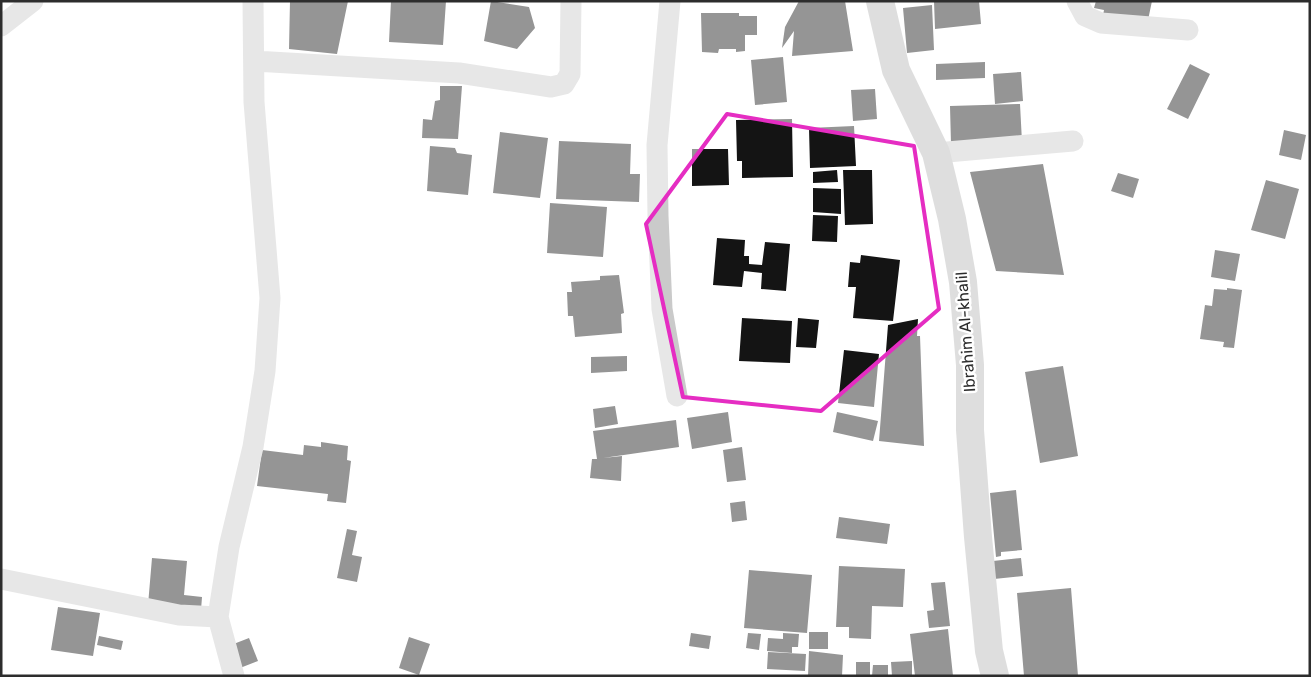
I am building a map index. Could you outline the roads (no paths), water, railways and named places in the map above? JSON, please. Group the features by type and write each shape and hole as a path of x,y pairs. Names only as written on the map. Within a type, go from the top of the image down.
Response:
{"street":[{"path":"1,26 33,1"},
{"path":"234,676 218,617 229,547 253,447 265,371 270,298 254,102 253,1"},
{"path":"254,60 459,73 551,87 564,84 570,74 571,1"},
{"path":"670,1 657,144 658,216 662,309 677,396"},
{"name":"Ibrahim Al-khalil","path":"880,1 896,70 936,153 952,218 963,282 978,536 989,651 995,676"},
{"path":"1077,1 1085,16 1101,23 1188,30"},
{"path":"936,153 1073,141"},
{"path":"1,579 179,615 218,617"}]}
